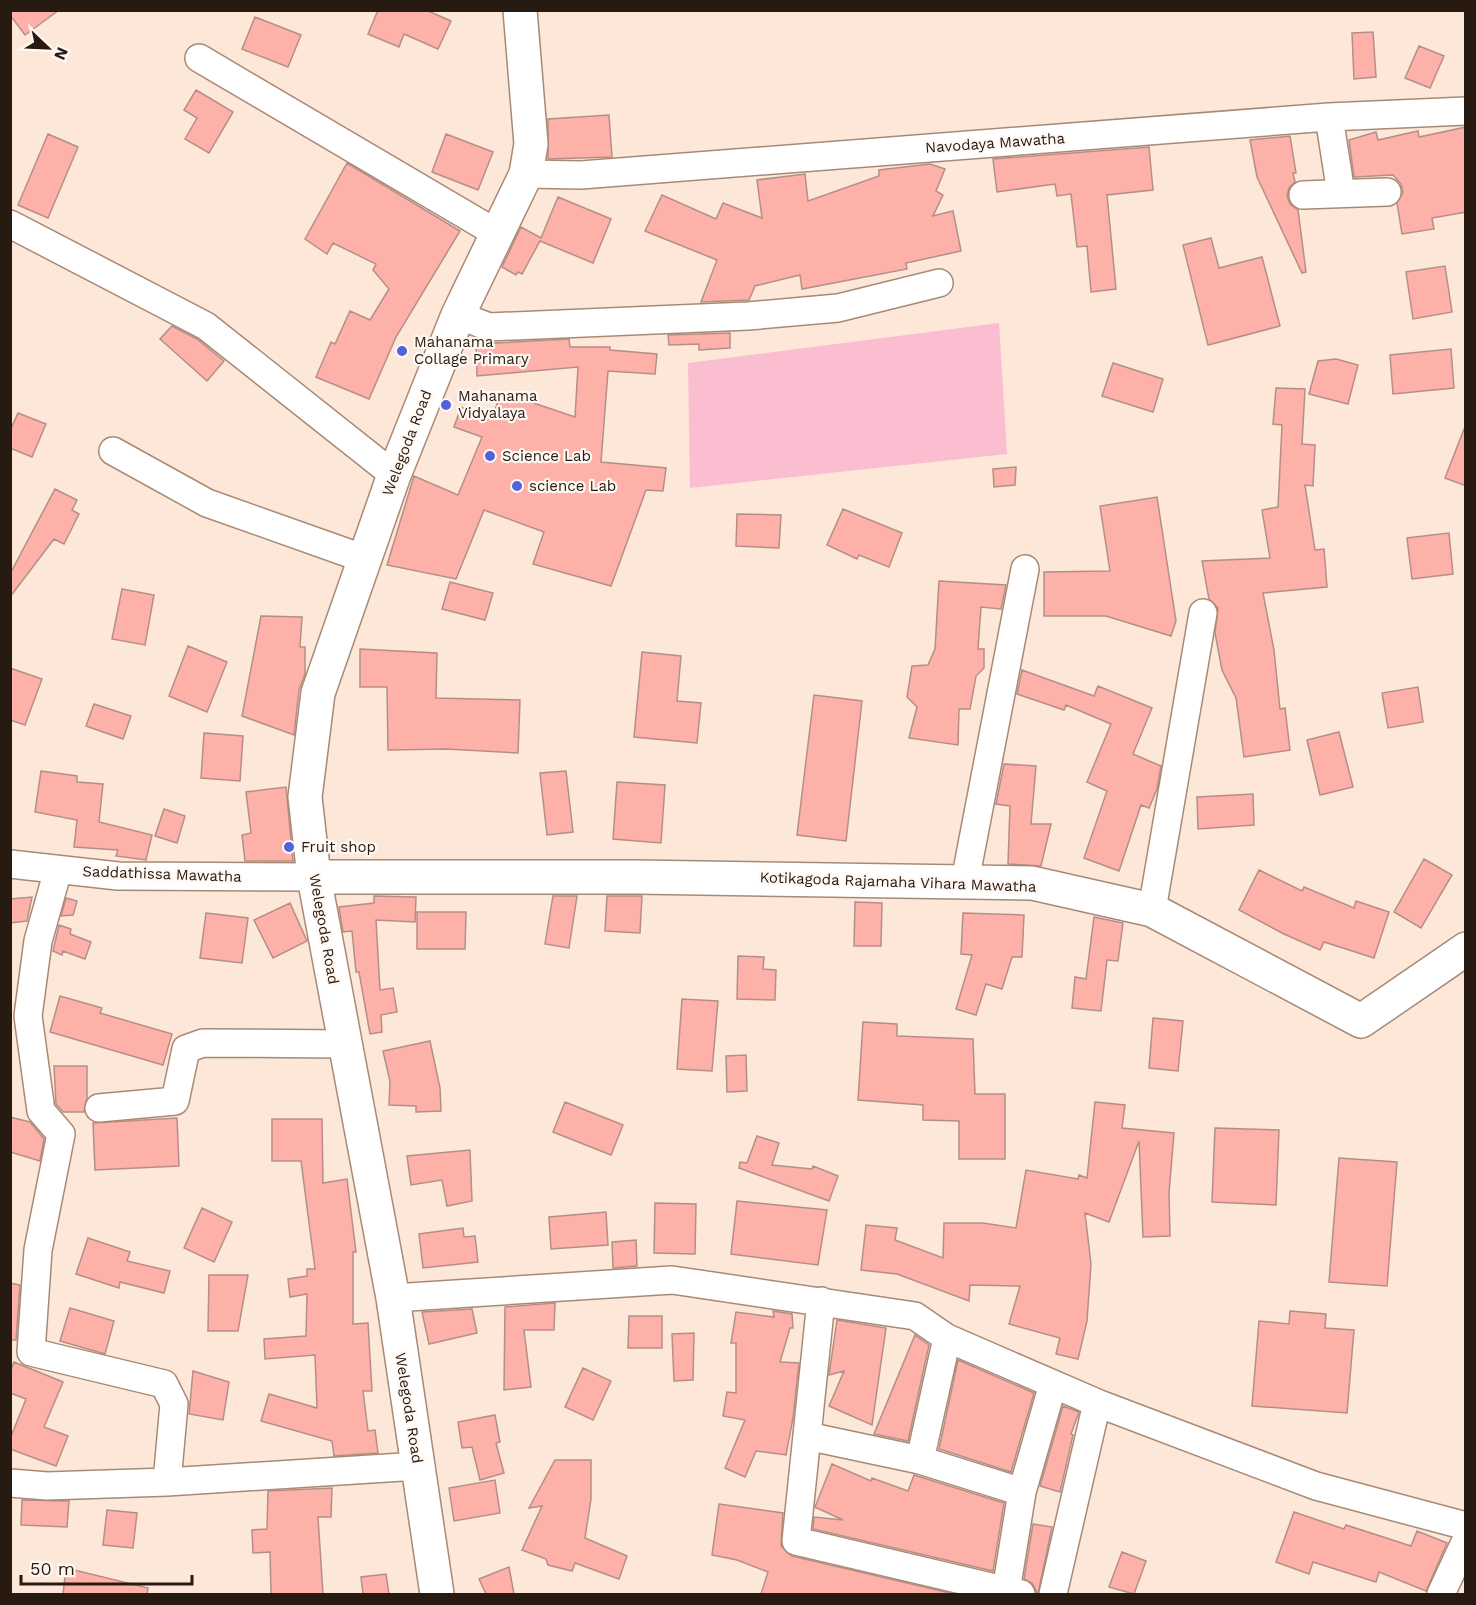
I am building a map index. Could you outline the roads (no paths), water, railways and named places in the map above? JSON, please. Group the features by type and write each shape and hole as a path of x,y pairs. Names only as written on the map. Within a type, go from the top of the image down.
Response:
{"street":[{"name":"Welegoda Road","path":"437,1594 393,1298 314,877 306,797 318,693 394,475 458,315 526,174 531,144 520,10"},
{"path":"199,58 498,234"},
{"name":"Navodaya Mawatha","path":"526,174 581,174 1329,117 1466,111"},
{"path":"1329,117 1341,193"},
{"path":"1303,195 1387,192"},
{"path":"10,224 206,326 394,475"},
{"path":"458,315 489,327 748,316 838,308 939,283"},
{"path":"113,451 207,503 365,559"},
{"path":"965,881 1025,568"},
{"path":"1152,910 1203,613"},
{"name":"Saddathissa Mawatha","path":"10,864 118,876 314,877"},
{"path":"58,870 38,941 27,1016 41,1111 61,1134 38,1250 31,1352 164,1384 174,1404 167,1482"},
{"name":"Kotikagoda Rajamaha Vihara Mawatha","path":"314,877 636,877 1032,883 1152,910 1361,1021 1466,949"},
{"path":"99,1108 176,1101 186,1049 203,1043 345,1044"},
{"path":"393,1298 672,1280 915,1316 947,1338 1097,1403 1316,1486 1466,1526"},
{"path":"821,1301 796,1541 1013,1593 1022,1492 1053,1384"},
{"path":"920,1460 947,1338"},
{"path":"1053,1594 1097,1403"},
{"path":"807,1436 920,1460 1022,1492"},
{"path":"10,1483 47,1486 167,1482 418,1466"},
{"path":"1441,1594 1466,1540"}],"place":[{"name":"Mahanama Collage Primary","path":"402,351"},
{"name":"Mahanama Vidyalaya","path":"446,405"},
{"name":"Science Lab","path":"490,456"},
{"name":"science Lab","path":"517,486"},
{"name":"Fruit shop","path":"289,847"}]}
